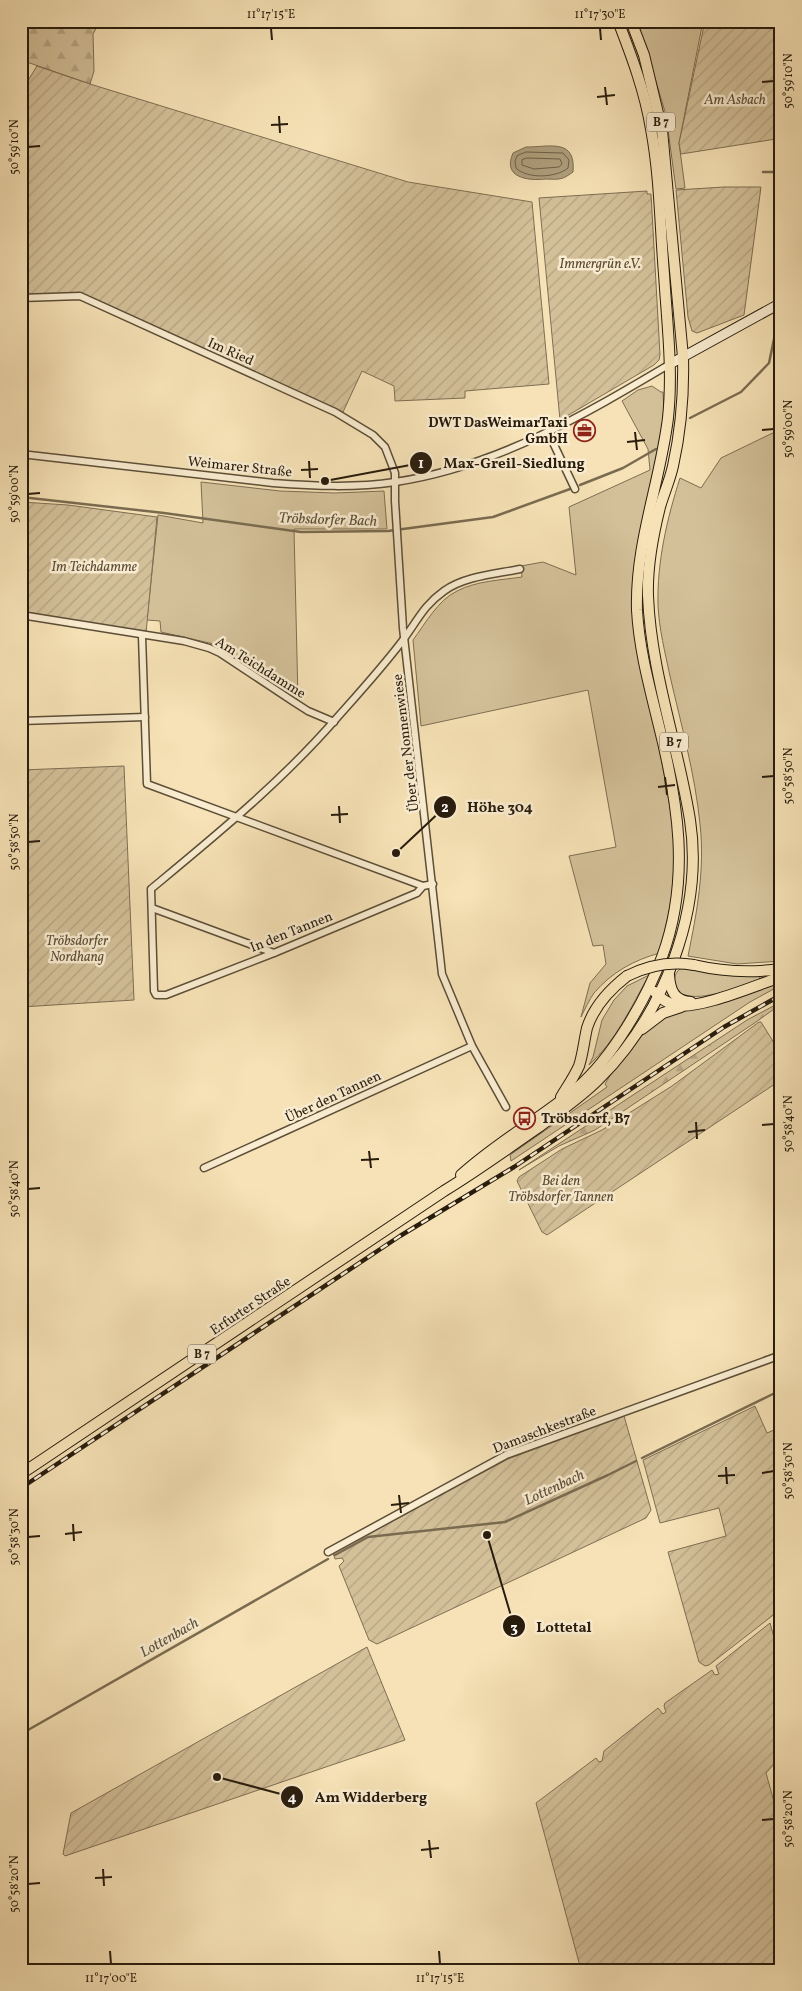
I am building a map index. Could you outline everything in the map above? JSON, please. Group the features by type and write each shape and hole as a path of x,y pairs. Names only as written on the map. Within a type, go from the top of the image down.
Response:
{"main road":[{"name":"B 7","path":"557,1104 605,1059 652,979 662,956 680,881 678,813 641,645 637,612 637,585 644,531 662,460 668,416 670,364 652,132 634,60 618,21"},
{"name":"B 7","path":"631,21 644,55 662,130 683,357 680,431 673,468 655,530 649,562 648,591 651,643 683,784 690,822 692,854 686,919 681,941 658,996 636,1035"},
{"name":"B 7","path":"557,1104 578,1067 588,1026 593,1014 610,990 628,976 654,966 669,963 741,972 781,968"},
{"path":"668,971 672,993 686,1002 697,1003"},
{"path":"636,1035 663,1013 722,997 781,977"},
{"path":"652,979 654,990 666,1002 675,1005 697,1003"},
{"name":"Erfurter Straße","path":"21,1474 444,1191 492,1161 568,1106 601,1077 636,1035"},
{"name":"Erfurter Straße","path":"444,1191 482,1156 557,1104"}],"street":[{"name":"Im Ried","path":"21,298 80,296 335,412 373,435 385,447 395,473 395,482"},
{"path":"670,364 781,303"},
{"name":"Weimarer Straße","path":"21,454 306,486 355,486 395,482 470,464 517,447 548,432 670,364"},
{"path":"548,432 575,489"},
{"name":"Über der Nonnenwiese","path":"395,482 404,639 442,974 472,1046 506,1107"},
{"path":"274,953 152,908 151,889 238,816 295,762 334,722 404,639 416,618 427,606 446,590 465,581 520,569"},
{"name":"Am Teichdamme","path":"21,615 184,642 209,648 220,653 308,711 334,722"},
{"path":"142,636 147,784 238,816 423,886"},
{"path":"21,721 145,717"},
{"name":"In den Tannen","path":"152,908 154,983 156,995 166,995 274,953 417,893 423,886 433,884"},
{"name":"Über den Tannen","path":"204,1168 472,1046"},
{"name":"Damaschkestraße","path":"328,1552 506,1455 781,1354"}],"green space":[{"path":"100,21 93,34 94,71 90,84 21,60 21,22"},
{"path":"634,21 703,21 679,143 685,188 676,189 666,115 648,55"},
{"name":"Am Asbach","path":"705,21 781,21 781,141 776,139 681,154 679,143"},
{"path":"37,66 408,182 532,202 549,384 465,391 465,398 395,401 394,386 362,371 343,412 81,295 21,297 21,92"},
{"name":"Immergrün e.V.","path":"761,187 744,315 697,333 692,331 688,317 676,190"},
{"name":"Immergrün e.V.","path":"647,191 647,194 651,194 659,360 654,365 560,420 539,198"},
{"path":"652,386 663,392 664,409 659,460 635,616 673,823 675,885 660,953 632,963 608,979 594,993 581,1017 590,983 606,964 603,945 593,946 569,856 616,847 588,690 421,726 413,640 432,613 444,600 464,588 489,581 522,577 521,566 543,562 576,575 569,507 650,470 648,449 622,401 638,390"},
{"path":"781,429 781,961 737,964 688,956 701,874 700,824 691,768 661,632 658,605 659,572 667,525 680,478 701,488 721,458"},
{"path":"201,482 280,491 335,493 384,491 387,529 294,529 298,700 214,644 161,632 160,621 147,620 158,515 203,523"},
{"name":"Im Teichdamme","path":"21,502 68,505 157,517 146,633 21,611"},
{"name":"Tröbsdorfer Nordhang","path":"124,766 134,1000 21,1007 21,770"},
{"path":"681,968 759,974 760,979 706,996 685,995 677,991 675,982 676,973"},
{"path":"649,975 615,1034 599,1056 589,1065 593,1057 602,1020 614,1000 627,986"},
{"path":"781,981 781,985 750,1002 511,1161 510,1155 607,1087 605,1084 614,1069 646,1030 666,1015"},
{"path":"781,1002 781,1004 756,1022 595,1130 559,1146 519,1170 747,1020"},
{"name":"Bei den Tröbsdorfer Tannen","path":"761,1022 781,1054 781,1080 547,1235 542,1232 517,1181 519,1177 562,1149 602,1130 672,1086"},
{"path":"755,1406 767,1433 781,1427 781,1609 709,1665 705,1666 699,1662 668,1552 726,1536 719,1508 660,1523 643,1460"},
{"path":"624,1416 651,1510 646,1518 377,1644 369,1640 339,1566 344,1561 342,1558 335,1559 333,1553 508,1459"},
{"path":"770,1623 781,1663 781,1761 776,1762 766,1773 781,1827 781,1970 581,1970 536,1803 596,1758 599,1762 602,1761 604,1751 658,1708 663,1714 666,1712 665,1703 712,1670 715,1675 719,1674 716,1666"},
{"path":"367,1647 405,1740 65,1856 63,1854 71,1813"}],"water":[{"path":"552,146 566,149 573,161 573,172 564,178 557,179 532,179 519,176 511,168 511,161 513,153 526,147"}],"waterway":[{"path":"763,172 781,172"},
{"name":"Tröbsdorfer Bach","path":"690,418 741,392 769,363 779,315"},
{"name":"Tröbsdorfer Bach","path":"580,485 623,468 656,449"},
{"name":"Tröbsdorfer Bach","path":"21,497 164,513 301,532 388,531 493,517 570,489"},
{"name":"Lottenbach","path":"642,1458 781,1390"},
{"name":"Lottenbach","path":"335,1555 368,1537 505,1522 636,1461"},
{"name":"Lottenbach","path":"21,1734 328,1559"}],"railway":[{"path":"21,1488 400,1236 514,1167 724,1027 781,995"}],"place":[{"name":"DWT DasWeimarTaxi GmbH","path":"584,430"},
{"name":"Max-Greil-Siedlung","path":"325,481"},
{"name":"Höhe 304","path":"396,853"},
{"name":"Tröbsdorf, B7","path":"525,1118"},
{"name":"Lottetal","path":"487,1535"},
{"name":"Am Widderberg","path":"217,1777"}]}
